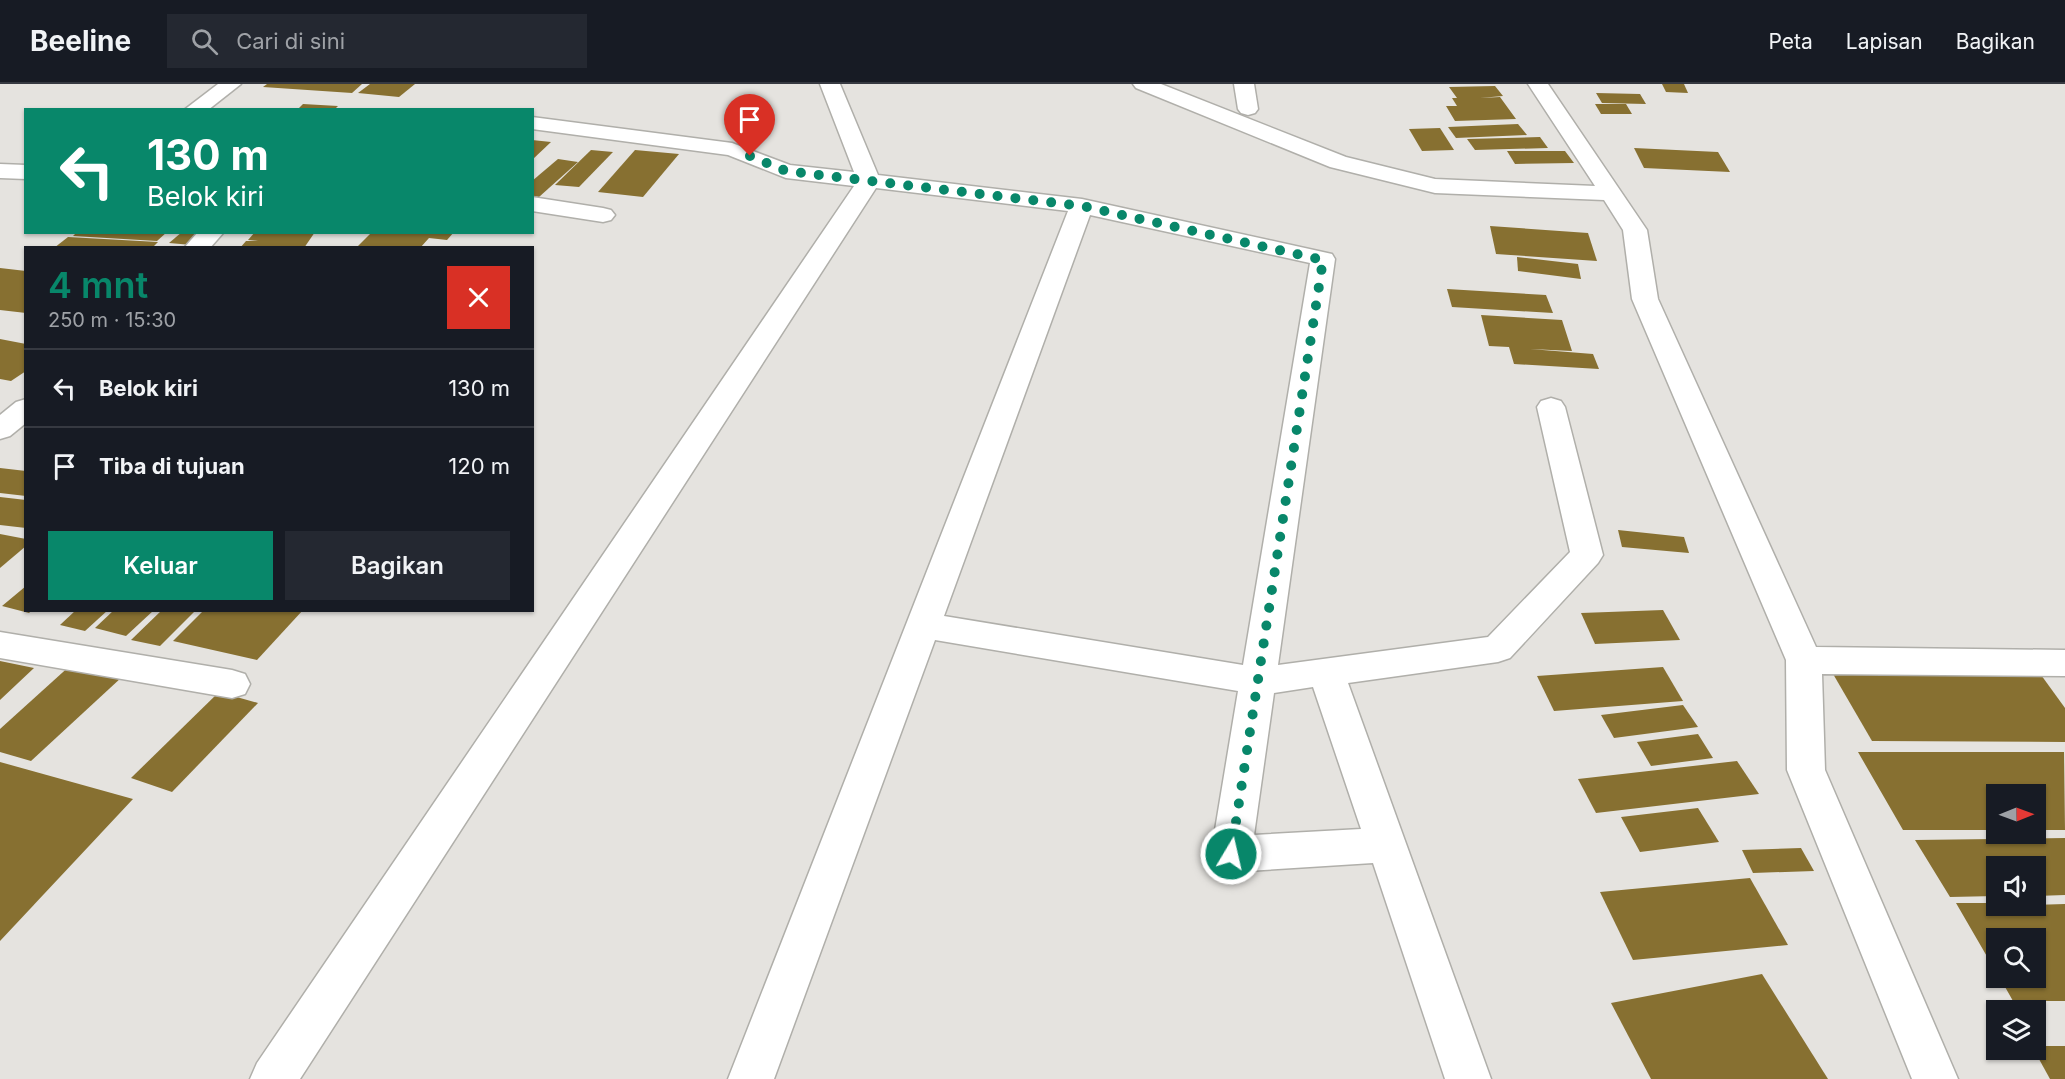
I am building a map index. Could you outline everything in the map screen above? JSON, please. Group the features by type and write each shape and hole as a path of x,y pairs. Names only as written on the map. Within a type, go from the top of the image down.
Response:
{"street":[{"path":"197,108 231,84"},
{"path":"830,84 869,181"},
{"path":"1143,84 1338,162 1435,186 1612,194"},
{"path":"1244,84 1248,109"},
{"path":"1538,84 1635,230 1645,299 1804,660 1806,770 1935,1079"},
{"path":"534,123 732,149 786,171 1082,206 1323,260 1231,854 1386,845"},
{"path":"0,171 24,172"},
{"path":"273,1079 869,181"},
{"path":"534,204 603,215"},
{"path":"751,1079 1082,206"},
{"path":"198,246 210,234"},
{"path":"923,625 1258,681 1498,649 1587,555 1551,407"},
{"path":"0,430 24,410"},
{"path":"0,645 232,684"},
{"path":"1804,660 2065,663"},
{"path":"1326,672 1468,1079"}],"building":[{"path":"267,84 362,84 352,93 263,87"},
{"path":"370,84 415,84 399,97 358,93"},
{"path":"1662,84 1684,84 1688,93 1666,92"},
{"path":"1495,86 1503,96 1480,98 1500,97 1516,119 1455,121 1446,106 1457,106 1452,98 1457,98 1449,87"},
{"path":"1596,93 1640,94 1646,104 1602,103"},
{"path":"303,104 338,106 336,108 299,108"},
{"path":"1595,104 1626,104 1632,114 1601,114"},
{"path":"1518,124 1527,135 1456,138 1448,127"},
{"path":"1440,128 1454,150 1422,151 1409,129"},
{"path":"1540,137 1548,148 1475,150 1467,139"},
{"path":"534,140 551,142 534,158"},
{"path":"1634,148 1718,152 1730,172 1644,168"},
{"path":"591,150 613,152 579,187 555,185"},
{"path":"635,150 679,154 643,197 598,192"},
{"path":"1507,151 1565,151 1574,163 1515,164"},
{"path":"558,159 578,162 539,197 534,196 534,179"},
{"path":"1490,226 1588,233 1597,261 1496,254"},
{"path":"75,234 165,234 157,241 73,236"},
{"path":"180,234 204,234 192,245 169,243"},
{"path":"253,234 314,234 305,246 242,246 246,241 258,241 248,240"},
{"path":"370,234 452,234 447,240 429,238 422,246 358,246"},
{"path":"68,237 158,242 154,246 57,246"},
{"path":"1517,257 1578,264 1581,279 1518,271"},
{"path":"0,268 24,271 24,313 0,310"},
{"path":"1447,289 1546,295 1553,313 1452,307"},
{"path":"1481,315 1562,320 1572,351 1530,349 1593,354 1599,369 1514,364 1509,347 1489,346"},
{"path":"0,339 24,344 24,372 11,381 0,379"},
{"path":"0,468 24,471 24,496 0,493"},
{"path":"0,497 24,500 24,528 0,525"},
{"path":"1618,530 1684,537 1689,553 1622,547"},
{"path":"0,534 24,539 24,548 0,568"},
{"path":"24,588 24,612 2,606"},
{"path":"1663,610 1680,640 1595,644 1581,613"},
{"path":"74,612 106,612 85,631 60,625"},
{"path":"112,612 152,612 126,636 95,628"},
{"path":"160,612 194,612 160,646 131,640"},
{"path":"202,612 301,612 257,660 173,641"},
{"path":"0,661 34,668 0,700"},
{"path":"73,663 122,677 31,761 0,752 0,729"},
{"path":"1663,667 1683,701 1554,711 1537,676"},
{"path":"1829,667 2036,668 2065,708 2065,742 1872,741"},
{"path":"219,692 258,703 172,792 131,778"},
{"path":"1683,705 1698,727 1614,738 1601,715"},
{"path":"1698,734 1713,758 1651,766 1637,742"},
{"path":"1858,752 2064,752 2065,830 2046,830 2046,784 1986,784 1986,830 1903,830"},
{"path":"1737,761 1759,794 1596,813 1578,779"},
{"path":"0,762 133,799 0,941"},
{"path":"1698,808 1719,842 1640,852 1621,817"},
{"path":"2046,838 2065,838 2065,895 2046,896 2046,856 1986,856 1986,896 1950,897 1915,840 1986,839 1986,844 2046,844"},
{"path":"1801,848 1814,871 1753,873 1742,850"},
{"path":"1750,878 1788,945 1633,960 1600,892"},
{"path":"1956,903 1986,903 1986,916 2046,916 2046,905 2065,904 2065,1001 2012,1000 2006,988 2046,988 2046,928 1986,928 1986,955"},
{"path":"1762,974 1828,1079 1651,1079 1611,1003"},
{"path":"2046,1046 2065,1046 2065,1079 2050,1079 2040,1060 2046,1060"}],"route":[{"path":"750,156 786,171 1082,206 1323,260 1231,854"}]}
